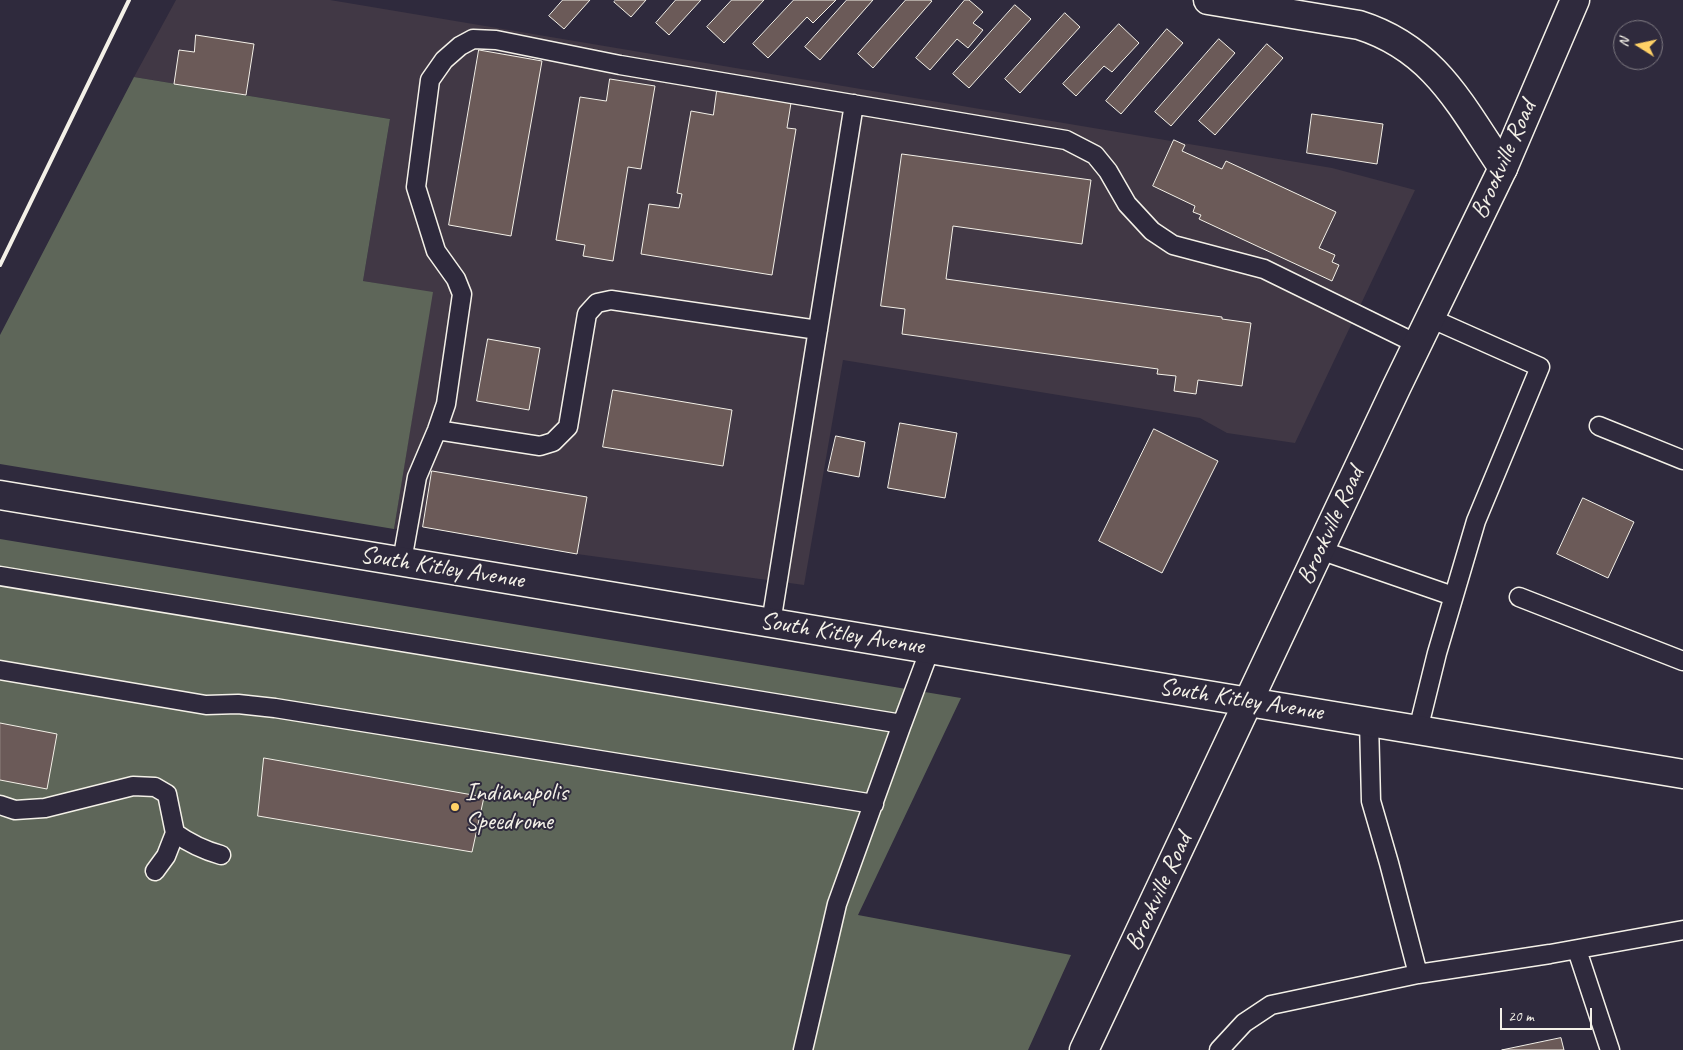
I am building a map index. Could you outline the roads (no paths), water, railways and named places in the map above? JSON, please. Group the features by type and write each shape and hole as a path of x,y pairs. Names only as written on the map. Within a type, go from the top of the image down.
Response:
{"street":[{"path":"1208,0 1359,25 1401,44 1428,64 1444,81 1503,168"},
{"name":"Brookville Road","path":"1084,1050 1417,344 1503,168 1575,0"},
{"name":"South Kitley Avenue","path":"0,495 1418,730 1682,768"}],"lane":[{"path":"402,562 417,477 446,404 462,294 456,279 436,251 416,187 430,80 444,60 460,46 473,39 496,40 620,65 1066,140 1095,155 1108,171 1127,204 1152,231 1173,245 1264,269 1417,344"},
{"path":"771,622 854,104"},
{"path":"437,430 540,446 554,442 568,427 587,314 597,303 611,300 818,330"},
{"path":"1418,730 1437,653 1476,521 1540,367 1430,318"},
{"path":"1599,426 1683,460"},
{"path":"1320,550 1453,596"},
{"path":"0,576 902,724"},
{"path":"1519,597 1683,660"},
{"path":"803,1050 837,904 930,648"},
{"path":"0,670 206,704 238,704 275,708 874,804"},
{"path":"1369,722 1371,801 1418,974"},
{"path":"0,805 15,810 45,808 132,786 155,787 167,794 175,833 166,856 155,871"},
{"path":"175,833 203,850 220,855"},
{"path":"1219,1050 1244,1023 1271,1005 1418,974 1577,950 1683,930"},
{"path":"1577,950 1610,1050"}],"railway":[{"path":"0,265 129,0"}],"place":[{"name":"Indianapolis Speedrome","path":"455,807"}]}
